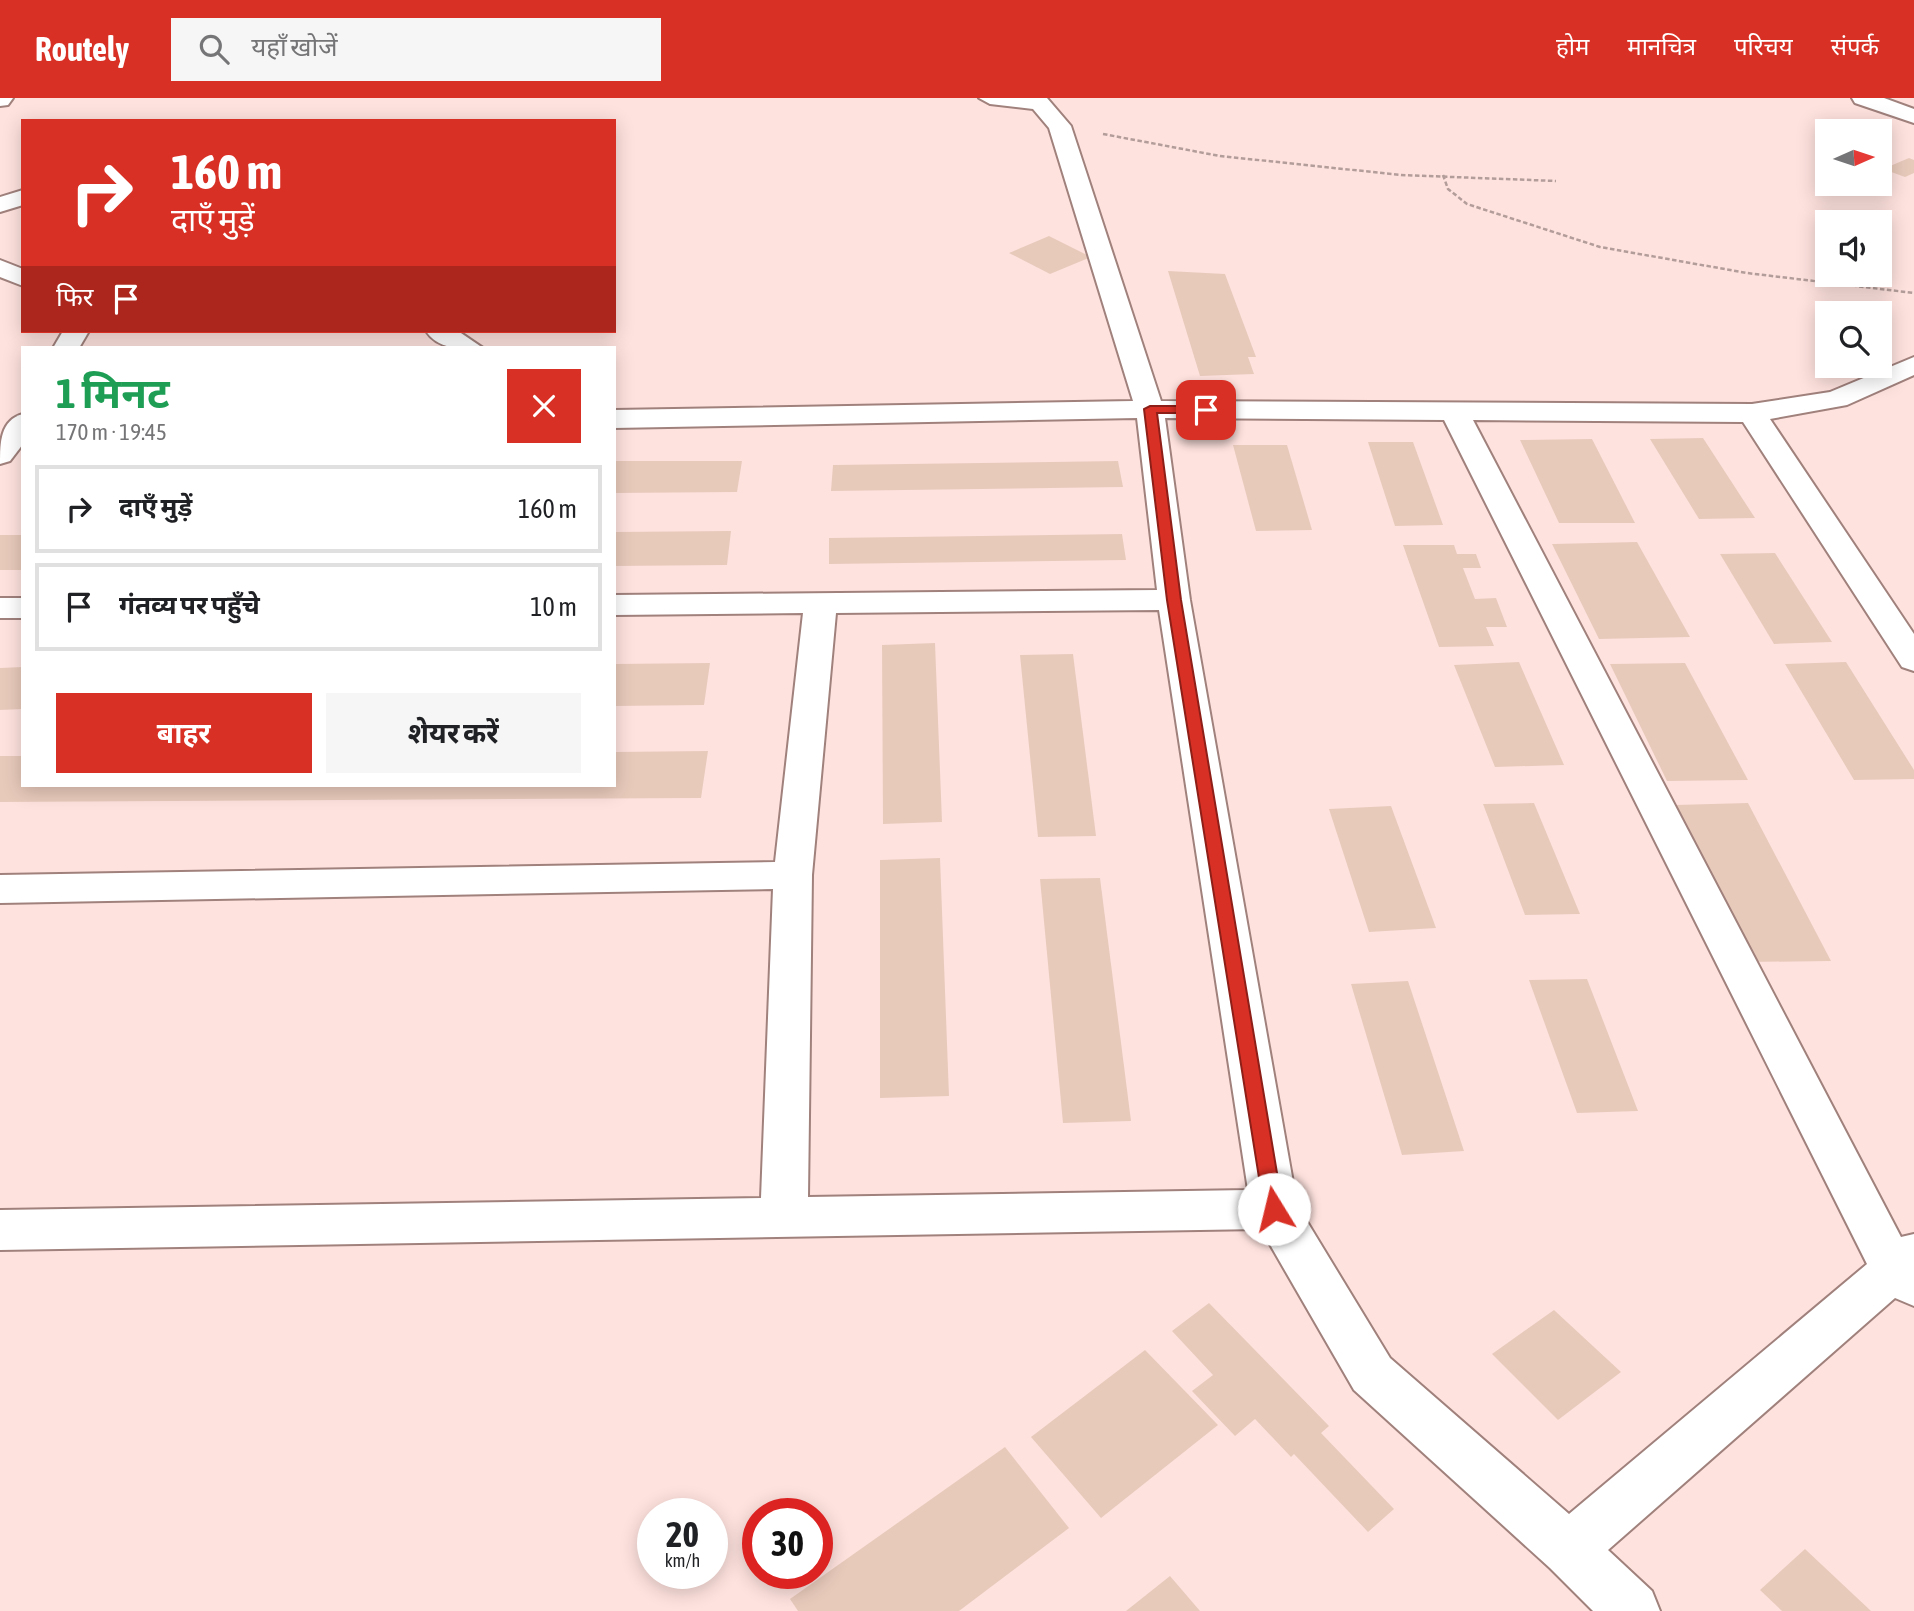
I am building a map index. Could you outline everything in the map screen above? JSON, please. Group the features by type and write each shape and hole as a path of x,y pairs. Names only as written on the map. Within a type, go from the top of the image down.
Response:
{"street":[{"path":"990,98 1045,109 1150,409 1174,600 1274,1209 1372,1374 1569,1549 1632,1611"},
{"path":"1863,98 1914,116"},
{"path":"0,205 21,198"},
{"path":"0,268 21,277"},
{"path":"443,333 465,346"},
{"path":"616,419 1150,409 1752,414 1838,399 1907,376"},
{"path":"1455,413 1907,1269 1569,1549"},
{"path":"1752,414 1914,660"},
{"path":"0,455 21,426"},
{"path":"616,606 1174,600"},
{"path":"784,1215 793,875 820,605"},
{"path":"0,608 21,608"},
{"path":"0,889 793,875"},
{"path":"0,1230 1274,1209"}],"path":[{"path":"1045,109 1220,156 1401,175 1556,181"},
{"path":"1442,175 1448,189 1467,204 1600,247 1747,273 1914,293"}],"building":[{"path":"1909,158 1914,160 1914,173 1905,177 1892,172 1892,165"},
{"path":"1049,236 1091,257 1050,274 1009,253"},
{"path":"1168,271 1225,274 1256,357 1248,357 1254,374 1200,376"},
{"path":"1703,438 1755,518 1699,519 1650,439"},
{"path":"1592,439 1635,523 1559,523 1520,440"},
{"path":"1368,442 1413,442 1443,525 1395,526"},
{"path":"1233,445 1287,445 1312,530 1256,531"},
{"path":"616,461 742,461 737,492 616,493"},
{"path":"1118,461 1123,487 831,491 833,465"},
{"path":"731,531 727,565 616,566 616,532"},
{"path":"1122,534 1126,560 829,564 829,538"},
{"path":"0,535 21,535 21,570 0,570"},
{"path":"1637,542 1690,637 1599,639 1552,544"},
{"path":"1403,545 1454,545 1457,554 1476,554 1481,568 1463,568 1475,599 1496,598 1507,627 1486,627 1494,646 1439,647"},
{"path":"1775,553 1832,642 1774,644 1720,554"},
{"path":"935,643 942,822 883,824 882,645"},
{"path":"1073,654 1096,836 1038,837 1020,655"},
{"path":"1519,662 1564,765 1495,767 1454,665"},
{"path":"1846,662 1914,770 1914,779 1854,780 1785,664"},
{"path":"710,663 704,705 616,706 616,664"},
{"path":"1685,663 1748,780 1667,781 1610,664"},
{"path":"21,667 21,709 0,710 0,668"},
{"path":"708,751 701,798 0,802 0,756 21,756 21,787 616,787 616,752"},
{"path":"1534,803 1580,914 1525,915 1483,804"},
{"path":"1748,803 1831,961 1749,962 1675,805"},
{"path":"1391,806 1436,928 1369,932 1329,809"},
{"path":"940,858 949,1096 880,1098 880,860"},
{"path":"1100,878 1131,1121 1063,1123 1040,879"},
{"path":"1587,979 1638,1111 1577,1113 1529,980"},
{"path":"1408,981 1464,1151 1402,1155 1351,984"},
{"path":"1209,1303 1329,1426 1321,1433 1394,1509 1368,1532 1294,1454 1291,1457 1255,1419 1235,1436 1192,1391 1213,1375 1172,1331"},
{"path":"1554,1310 1621,1372 1558,1420 1492,1354"},
{"path":"1145,1350 1218,1425 1101,1518 1031,1437"},
{"path":"1005,1447 1069,1528 959,1611 798,1611 790,1599 804,1589 833,1589 833,1569"},
{"path":"1805,1549 1871,1611 1782,1611 1760,1590"},
{"path":"1170,1576 1200,1611 1126,1611"}],"route":[{"path":"1206,410 1150,409 1174,600 1274,1209"}]}
